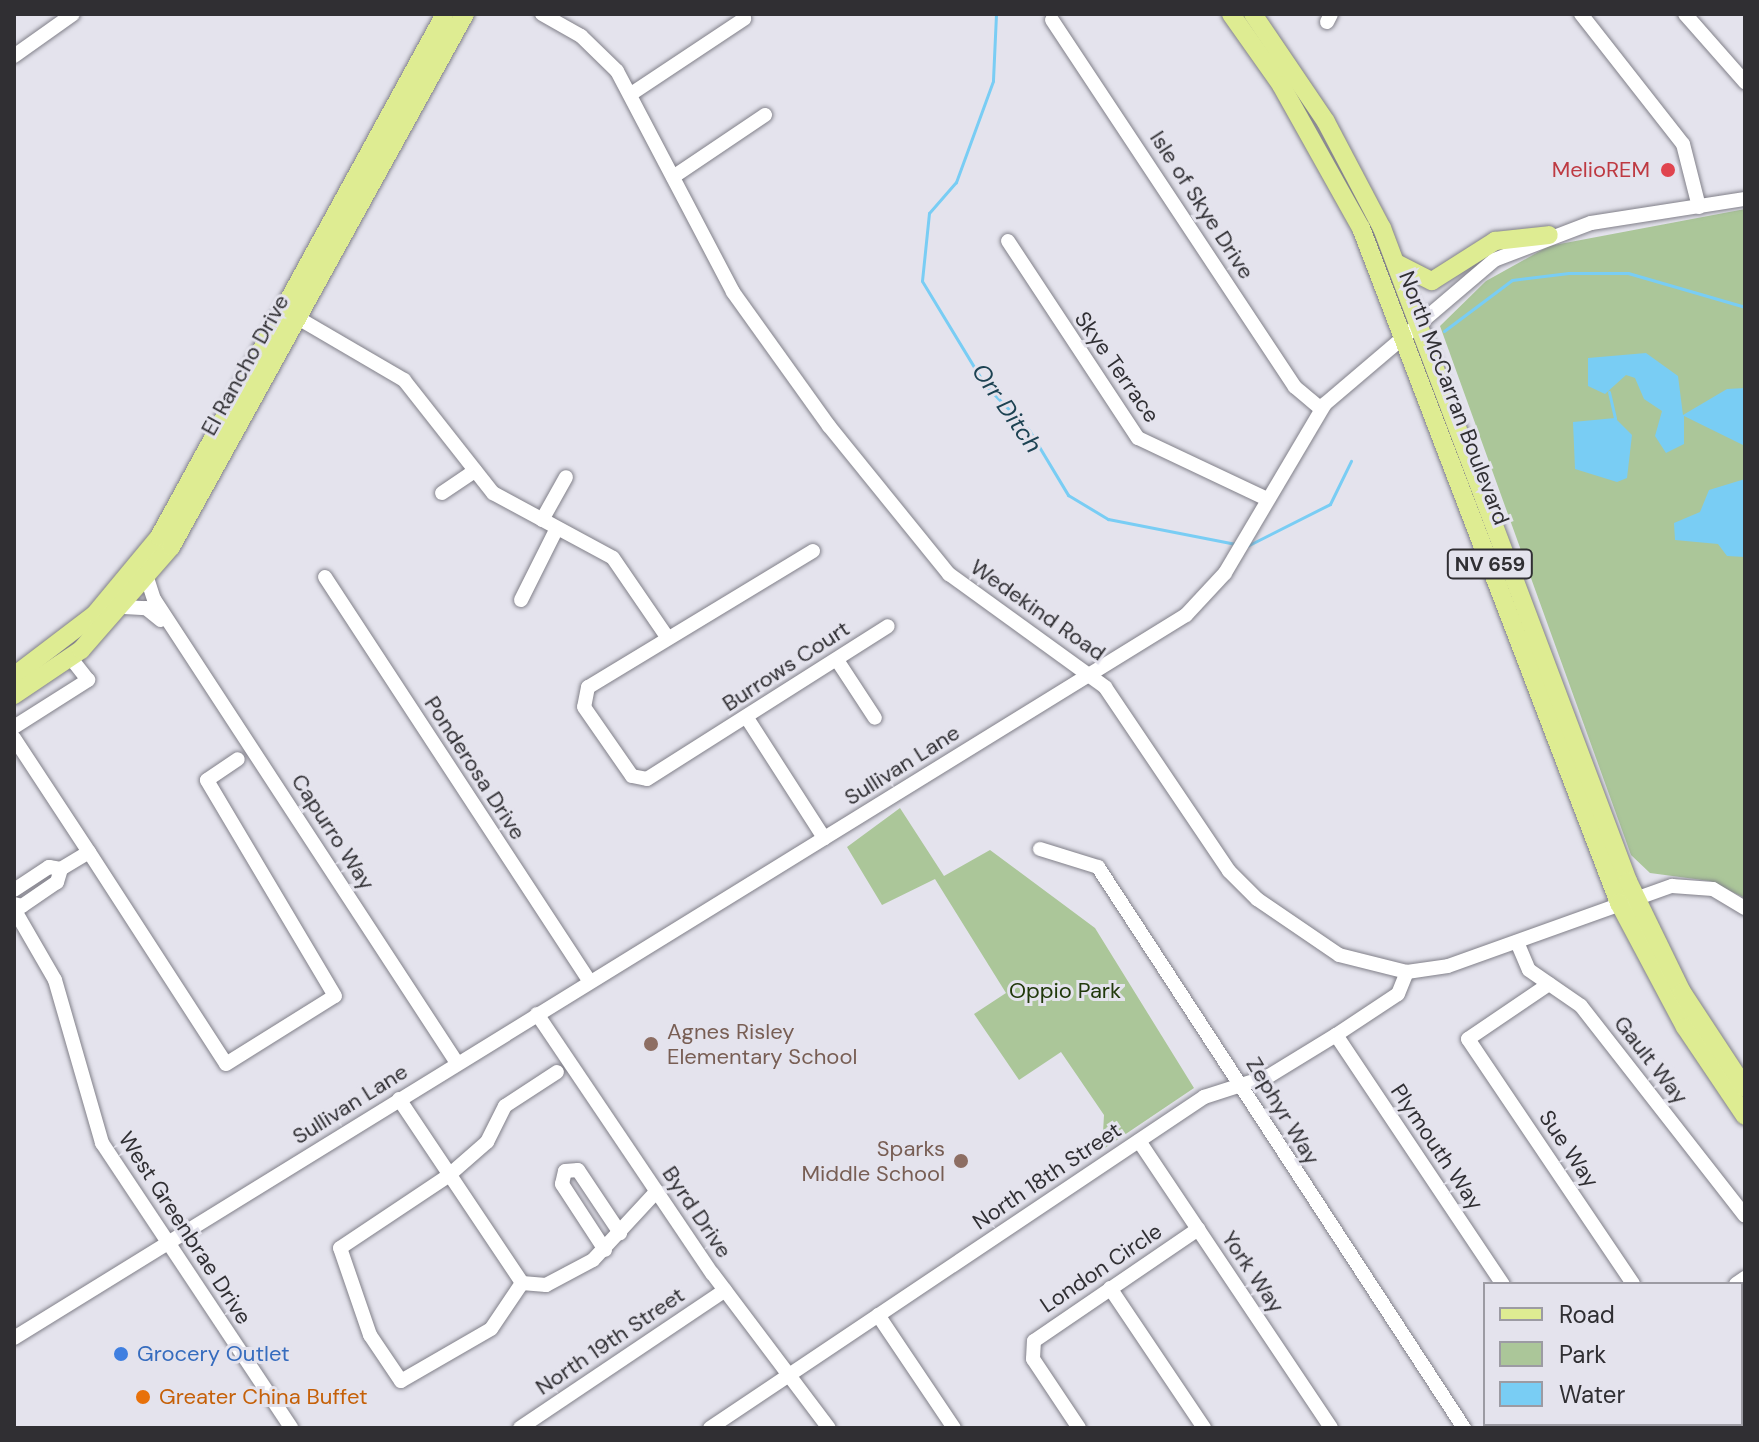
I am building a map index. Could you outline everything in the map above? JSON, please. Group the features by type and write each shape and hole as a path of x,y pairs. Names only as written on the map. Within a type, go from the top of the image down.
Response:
{"main road":[{"name":"El Rancho Drive","path":"14,676 123,587 236,400 445,14"},
{"name":"El Rancho Drive","path":"14,695 71,658 124,607 191,514 465,14"},
{"name":"North McCarran Boulevard","path":"1231,14 1339,183 1412,325"},
{"name":"North McCarran Boulevard","path":"1253,14 1326,122 1396,262 1412,325 1627,900 1685,1027 1745,1116"},
{"path":"1396,262 1432,281 1495,241 1549,235"},
{"path":"106,625 123,587"},
{"name":"North McCarran Boulevard","path":"1627,900 1745,1088"}],"street":[{"path":"16,50 73,14"},
{"name":"Wedekind Road","path":"542,14 567,20 593,46 631,94 673,177 762,337 949,574 1091,673 1242,886 1339,955 1407,972 1517,942 1627,900 1699,886 1745,908"},
{"path":"1581,14 1683,144 1699,207"},
{"path":"1685,14 1745,82"},
{"path":"631,94 744,19"},
{"name":"Isle of Skye Drive","path":"1052,20 1295,387 1321,409"},
{"path":"673,177 765,115"},
{"name":"Sullivan Lane","path":"14,1338 1199,604 1321,409 1412,325 1494,260 1549,235 1745,199"},
{"name":"Skye Terrace","path":"1008,241 1128,428 1165,455 1267,499"},
{"path":"298,318 404,380 493,493 613,558 667,637 813,551"},
{"path":"442,493 475,471"},
{"path":"542,520 566,477"},
{"path":"521,600 557,528"},
{"name":"Ponderosa Drive","path":"325,577 590,982"},
{"name":"Capurro Way","path":"147,578 172,625 457,1063"},
{"path":"124,607 146,608 172,625"},
{"name":"Burrows Court","path":"667,637 588,687 584,707 638,782 747,718 888,626"},
{"path":"14,727 88,680 71,658"},
{"path":"837,660 875,718"},
{"path":"747,718 824,838"},
{"path":"14,738 226,1064 335,996 207,780 238,759"},
{"name":"Zephyr Way","path":"1040,849 1098,867 1242,1083 1286,1162 1464,1428"},
{"path":"14,890 49,867 61,869 89,852"},
{"path":"14,906 22,906 57,882 61,869"},
{"name":"West Greenbrae Drive","path":"14,906 55,980 102,1143 291,1428"},
{"name":"Gault Way","path":"1517,942 1529,970 1581,1006 1745,1216"},
{"name":"North 18th Street","path":"710,1428 1204,1097 1269,1076 1336,1035 1398,994 1407,972"},
{"name":"Sue Way","path":"1549,984 1468,1039 1632,1282"},
{"name":"Byrd Drive","path":"537,1014 725,1290 792,1373 829,1428"},
{"name":"Plymouth Way","path":"1336,1035 1502,1282"},
{"path":"522,1283 491,1329 422,1372 401,1381 384,1365 340,1248 448,1176 487,1142 505,1106 557,1072"},
{"path":"399,1099 522,1283"},
{"name":"York Way","path":"1139,1141 1331,1428"},
{"path":"605,1250 562,1184 565,1171 578,1170 620,1233"},
{"path":"522,1283 555,1282 605,1250 657,1191"},
{"name":"London Circle","path":"1079,1428 1032,1347 1110,1288 1198,1229"},
{"path":"1110,1288 1204,1428"},
{"name":"North 19th Street","path":"520,1428 725,1290"},
{"path":"878,1315 954,1428"}],"green space":[{"path":"1745,209 1745,898 1710,881 1650,873 1631,855 1440,326 1486,281 1549,246"},
{"name":"Oppio Park","path":"900,808 944,876 990,850 1095,928 1194,1088 1102,1150 1104,1115 1061,1052 1019,1080 974,1014 1006,993 935,879 882,905 847,847"}],"water":[{"path":"1646,353 1678,376 1683,415 1727,389 1745,388 1745,446 1684,416 1684,444 1666,453 1655,436 1662,411 1644,399 1635,378 1626,375 1605,394 1588,386 1588,358"},
{"path":"1615,418 1632,435 1627,478 1617,482 1575,469 1573,422"},
{"path":"1745,479 1745,557 1727,556 1718,544 1675,540 1674,523 1700,512 1709,490"}],"waterway":[{"name":"Orr Ditch","path":"996,14 993,81 956,182 929,213 922,281 985,385 1029,430 1068,495 1108,519 1236,544"},
{"name":"Orr Ditch","path":"1444,331 1512,280 1569,273 1628,273 1745,307"},
{"path":"1609,392 1615,418"},
{"name":"Orr Ditch","path":"1247,546 1330,504 1351,461"}],"place":[{"name":"MelioREM","path":"1668,170"},
{"name":"Agnes Risley Elementary School","path":"651,1044"},
{"name":"Sparks Middle School","path":"961,1161"},
{"name":"Grocery Outlet","path":"121,1354"},
{"name":"Greater China Buffet","path":"143,1397"}]}
